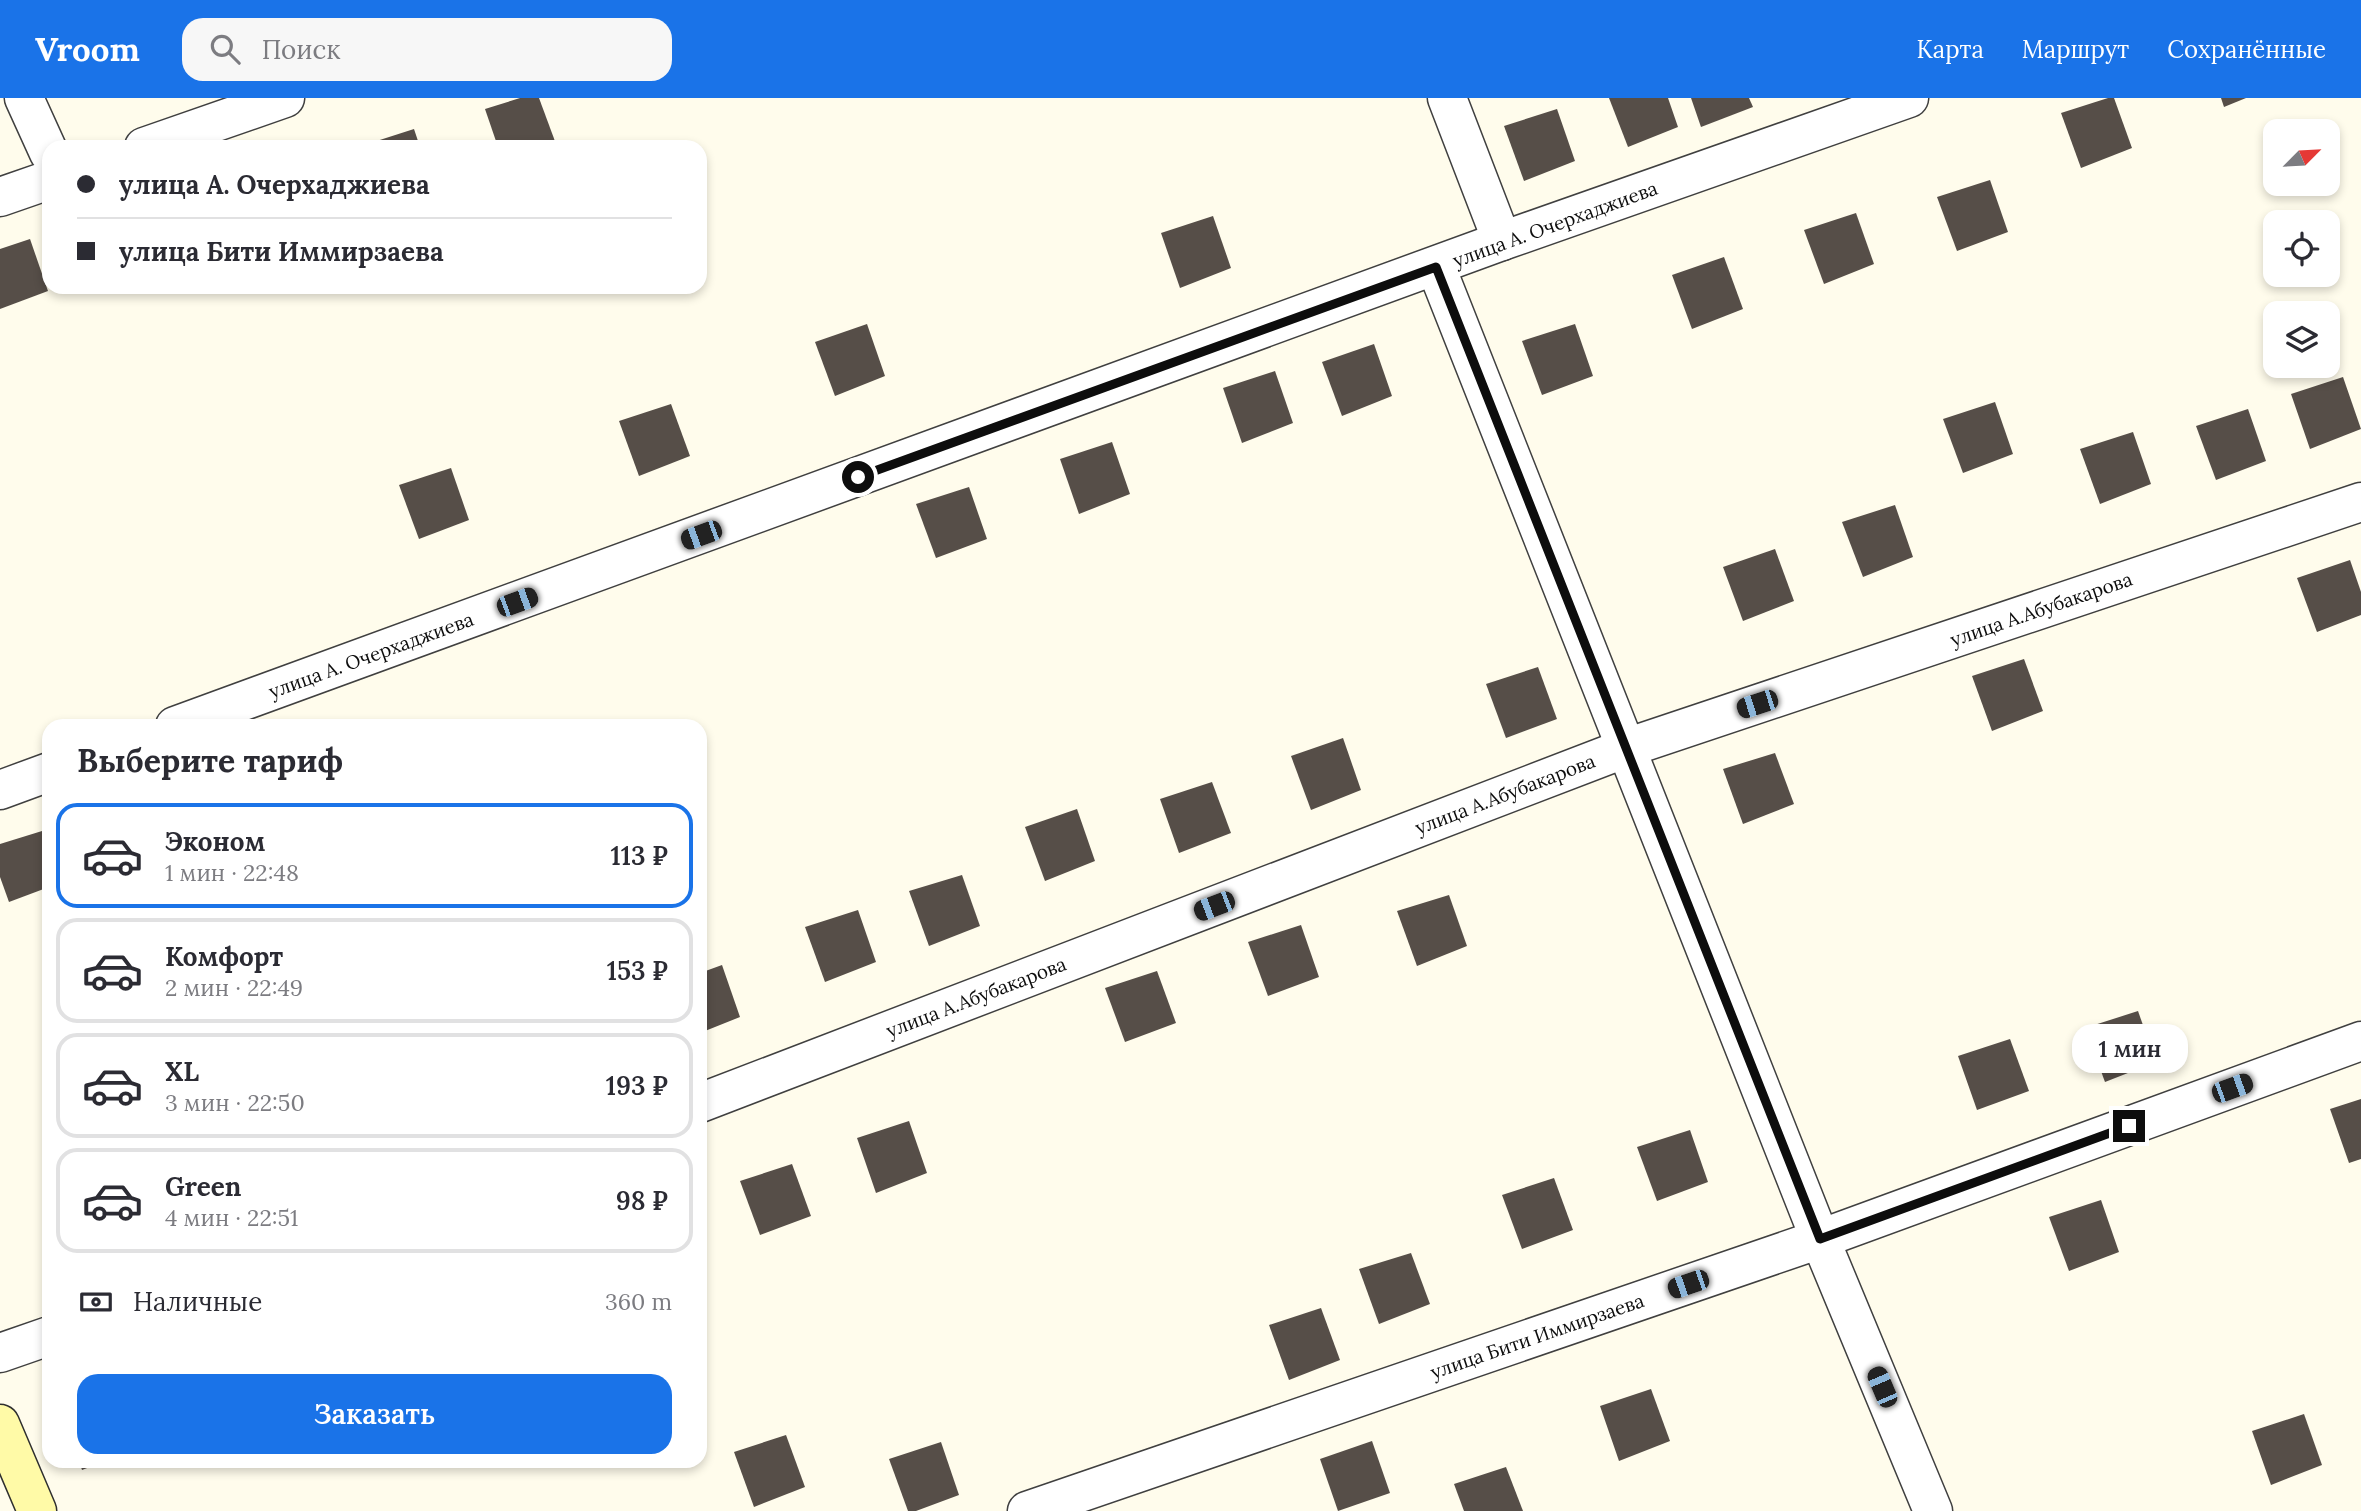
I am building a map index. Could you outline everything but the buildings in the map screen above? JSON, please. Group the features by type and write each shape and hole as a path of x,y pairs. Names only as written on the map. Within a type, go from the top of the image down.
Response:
{"main road":[{"path":"0,1424 37,1511"}],"street":[{"path":"24,98 43,140"},
{"path":"164,140 285,98"},
{"path":"1447,98 1502,241"},
{"name":"улица А. Очерхаджиева","path":"194,719 1502,241 1909,98"},
{"path":"0,197 42,182"},
{"path":"1436,267 1820,1239 1933,1511"},
{"name":"улица А.Абубакарова","path":"707,1100 1626,748 2361,502"},
{"path":"0,790 42,775"},
{"name":"улица Бити Иммирзаева","path":"1027,1511 1820,1239 2361,1041"},
{"path":"0,1353 42,1338"}],"route":[{"path":"858,477 1436,267 1820,1239 2129,1126"}]}
